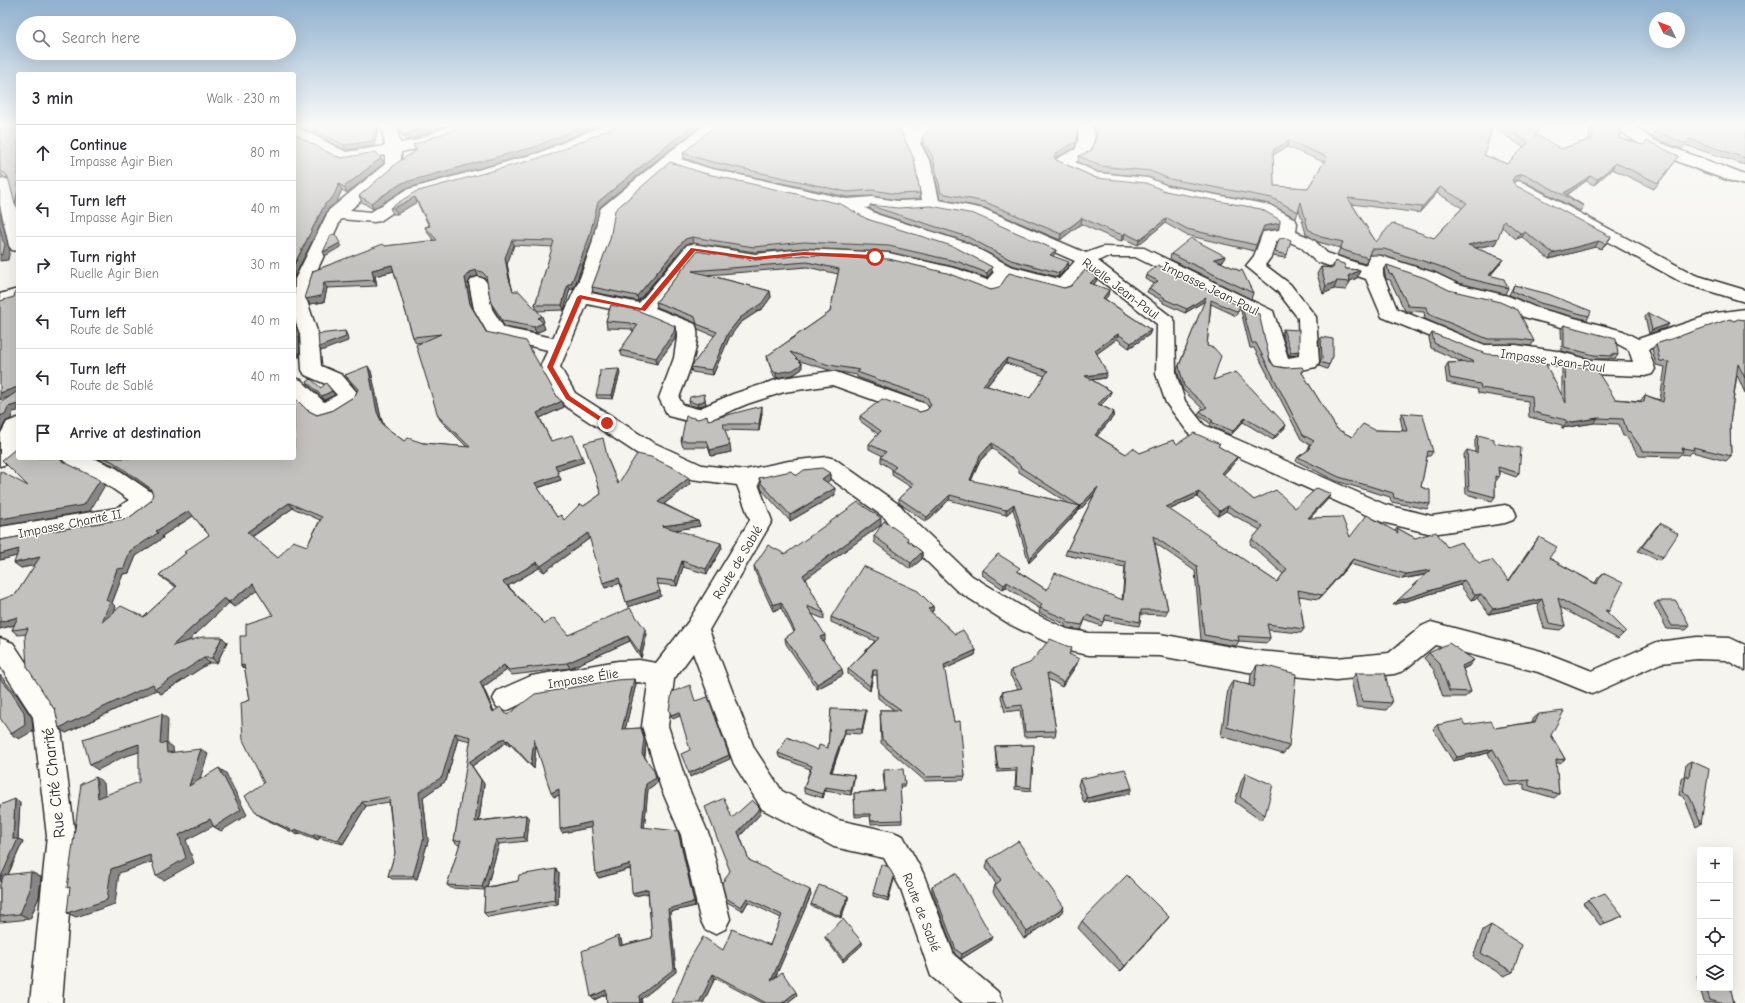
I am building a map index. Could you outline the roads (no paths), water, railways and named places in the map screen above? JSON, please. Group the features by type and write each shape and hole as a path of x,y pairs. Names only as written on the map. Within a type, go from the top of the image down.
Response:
{"street":[{"path":"296,388 322,413 350,396 335,380 312,370 309,334 298,301 304,279 335,214 385,172"},
{"path":"335,214 374,217 411,192 486,172"},
{"path":"655,172 607,212 601,244 550,367 568,398 645,448 698,473 745,478 788,469 827,465 893,512 897,518 964,583 1020,618 1063,639 1089,644 1160,645 1248,661 1336,669 1394,663 1431,633 1541,662 1592,683 1632,666 1657,653 1697,648 1730,649 1745,659"},
{"name":"Ruelle Jean-Paul","path":"703,172 847,204 872,202 898,206 931,204 978,213 1069,250 1086,260 1166,322 1166,374 1176,403 1197,430 1382,513 1432,525 1505,514"},
{"path":"925,172 931,204"},
{"path":"1084,172 1095,177 1148,183 1164,190 1264,209 1289,223 1286,235 1307,243 1321,257 1374,275 1374,260 1429,277 1453,289 1502,300 1531,313 1616,334 1637,346 1723,317 1745,315"},
{"path":"1719,172 1728,176 1745,180"},
{"path":"7,181 16,234"},
{"path":"1518,186 1689,279 1745,296"},
{"path":"847,204 873,218 961,247 1004,270 1063,286 1086,260"},
{"name":"Impasse Jean-Paul","path":"1086,260 1103,252 1138,252 1266,315 1280,365 1309,362 1307,316 1284,288 1255,266 1262,256 1269,236 1286,235"},
{"path":"643,310 693,249 755,259 804,254 889,258 952,273 991,288 1004,270"},
{"name":"Impasse Jean-Paul","path":"1374,275 1389,312 1483,351 1516,352 1556,358 1591,367 1645,369 1637,346"},
{"path":"478,283 483,309 497,333 558,346"},
{"path":"0,300 16,296"},
{"path":"580,297 643,310 688,328 684,358 669,398 675,411 700,417 740,399 782,385 833,378 919,409"},
{"path":"0,458 13,426"},
{"name":"Impasse Charité II","path":"0,536 122,516 146,500 108,474 77,460"},
{"name":"Route de Sablé","path":"745,478 761,521 697,629 743,755 772,800 834,833 893,846 913,883 942,965 987,1003"},
{"path":"697,629 662,676 654,726 675,788 695,835 715,919"},
{"name":"Rue Cité Charité","path":"0,649 4,652 46,714 61,836 46,1003"},
{"name":"Impasse Élie","path":"506,699 530,687 618,672 638,671 662,676"}]}
